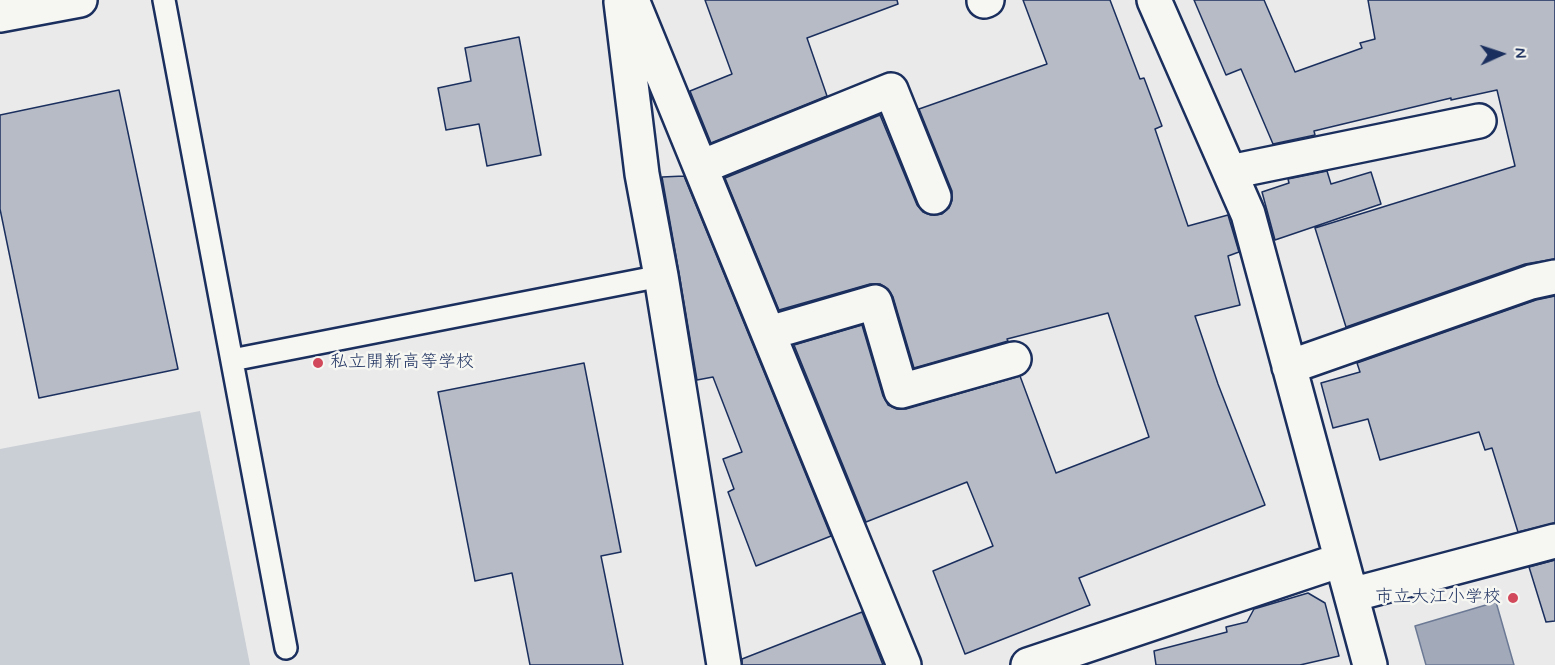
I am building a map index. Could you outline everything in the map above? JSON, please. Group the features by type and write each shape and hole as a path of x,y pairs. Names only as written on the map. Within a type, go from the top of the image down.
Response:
{"street":[{"path":"0,15 80,0"},
{"path":"620,0 642,174 661,276 724,665"},
{"path":"632,0 904,665"},
{"path":"1154,0 1248,214 1370,665"},
{"path":"701,167 891,90 934,197"},
{"path":"1230,172 1479,121"},
{"path":"1289,367 1531,282 1555,277"},
{"path":"769,333 875,302 901,391 1014,359"},
{"path":"1350,595 1555,541"},
{"path":"1028,665 1341,560"}],"lane":[{"path":"164,0 286,648"},
{"path":"232,360 661,276"}],"shaded area":[{"path":"200,411 250,665 0,665 0,449"}],"water":[{"path":"1496,602 1514,665 1426,665 1415,626"}],"building":[{"path":"705,0 897,0 898,4 807,38 827,96 711,143 690,91 732,74"},
{"path":"1023,0 1110,0 1140,79 1144,78 1162,126 1155,129 1188,226 1228,215 1239,252 1228,256 1240,305 1195,316 1218,384 1265,505 1079,578 1090,605 965,654 933,571 993,546 967,482 866,522 794,345 862,325 883,396 888,405 897,409 906,409 1020,376 1056,473 1149,437 1108,313 1007,339 1008,341 914,368 893,297 888,289 880,284 870,284 779,310 725,178 880,115 917,205 923,212 931,215 942,214 949,208 952,191 919,109 1047,64"},
{"path":"1194,0 1264,0 1295,72 1362,48 1360,43 1375,39 1368,0 1555,0 1555,259 1525,264 1346,327 1315,228 1515,166 1497,90 1451,100 1451,98 1314,131 1315,135 1273,144 1241,69 1226,75"},
{"path":"519,37 541,155 487,166 479,124 446,130 438,88 471,81 465,48"},
{"path":"119,90 178,369 39,398 0,209 0,115"},
{"path":"1327,171 1331,184 1371,172 1381,204 1275,240 1262,192 1289,183 1288,179"},
{"path":"684,176 831,536 756,566 728,492 734,489 723,459 742,452 713,377 697,380 662,177"},
{"path":"1555,296 1555,523 1518,532 1492,448 1485,450 1479,432 1380,460 1368,419 1333,428 1321,383 1360,372 1357,363 1536,300"},
{"path":"584,363 621,552 601,556 623,665 530,665 512,573 475,581 438,392"},
{"path":"1555,560 1555,621 1546,622 1529,567"},
{"path":"1308,593 1325,603 1339,656 1300,665 1156,665 1154,651 1227,632 1226,627 1247,622 1254,609"},
{"path":"862,612 883,665 742,665 742,659"}],"place":[{"name":"私立開新高等学校","path":"318,363"},
{"name":"市立大江小学校","path":"1513,598"}]}
